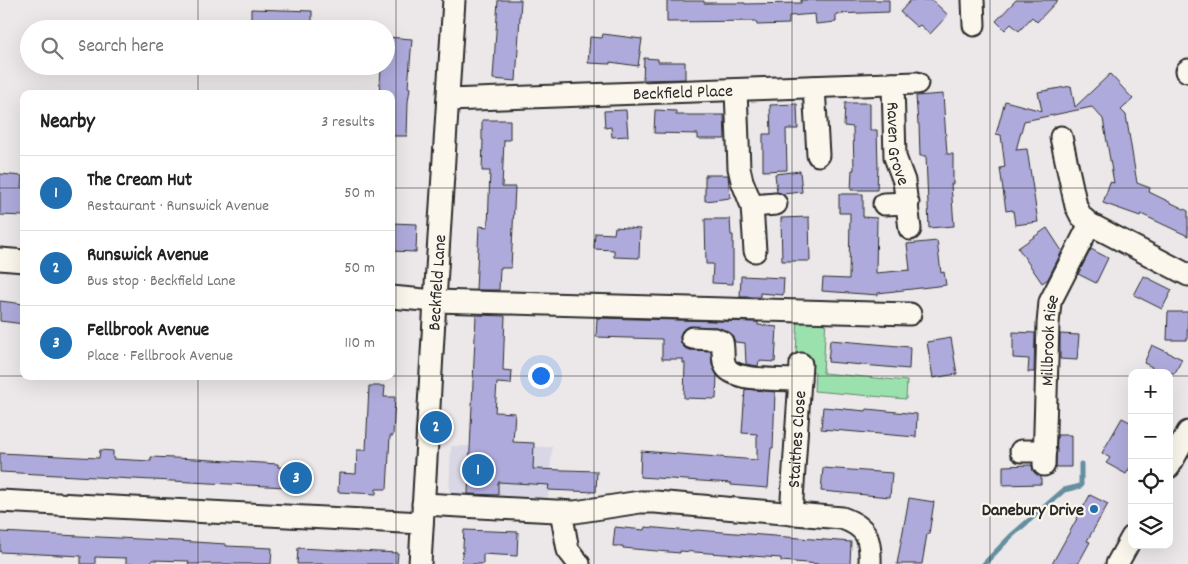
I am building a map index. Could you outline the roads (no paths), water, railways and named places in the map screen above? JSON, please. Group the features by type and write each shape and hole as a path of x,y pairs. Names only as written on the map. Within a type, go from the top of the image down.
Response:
{"street":[{"name":"Beckfield Lane","path":"420,564 454,0"},
{"path":"973,0 974,25"},
{"name":"Beckfield Place","path":"448,100 917,82"},
{"name":"Raven Grove","path":"893,84 895,156 904,181 910,229"},
{"path":"814,87 818,155"},
{"path":"736,90 739,168 752,206 755,251"},
{"path":"1062,137 1076,206 1081,216 1090,224 1188,275"},
{"name":"Raven Grove","path":"884,204 908,203"},
{"path":"752,206 776,204"},
{"name":"Millbrook Rise","path":"1021,451 1045,458 1050,302 1090,224"},
{"path":"0,259 20,261"},
{"path":"395,297 435,301 910,314"},
{"name":"Staithes Close","path":"692,338 715,338 722,342 725,365 731,373 742,377 801,372 791,514"},
{"path":"1173,460 1188,432"},
{"path":"0,500 423,514 590,510 640,502 655,502 842,518 855,522 863,529 871,550 870,564"},
{"path":"561,511 568,550 579,564"},
{"path":"1117,564 1128,544"}],"waterway":[{"path":"984,564 1011,536 1064,490 1081,486 1081,464"}],"place":[{"name":"Runswick Avenue","path":"436,427"},
{"name":"The Cream Hut","path":"478,470"},
{"name":"Fellbrook Avenue","path":"296,478"},
{"name":"Danebury Drive","path":"1094,509"}]}
